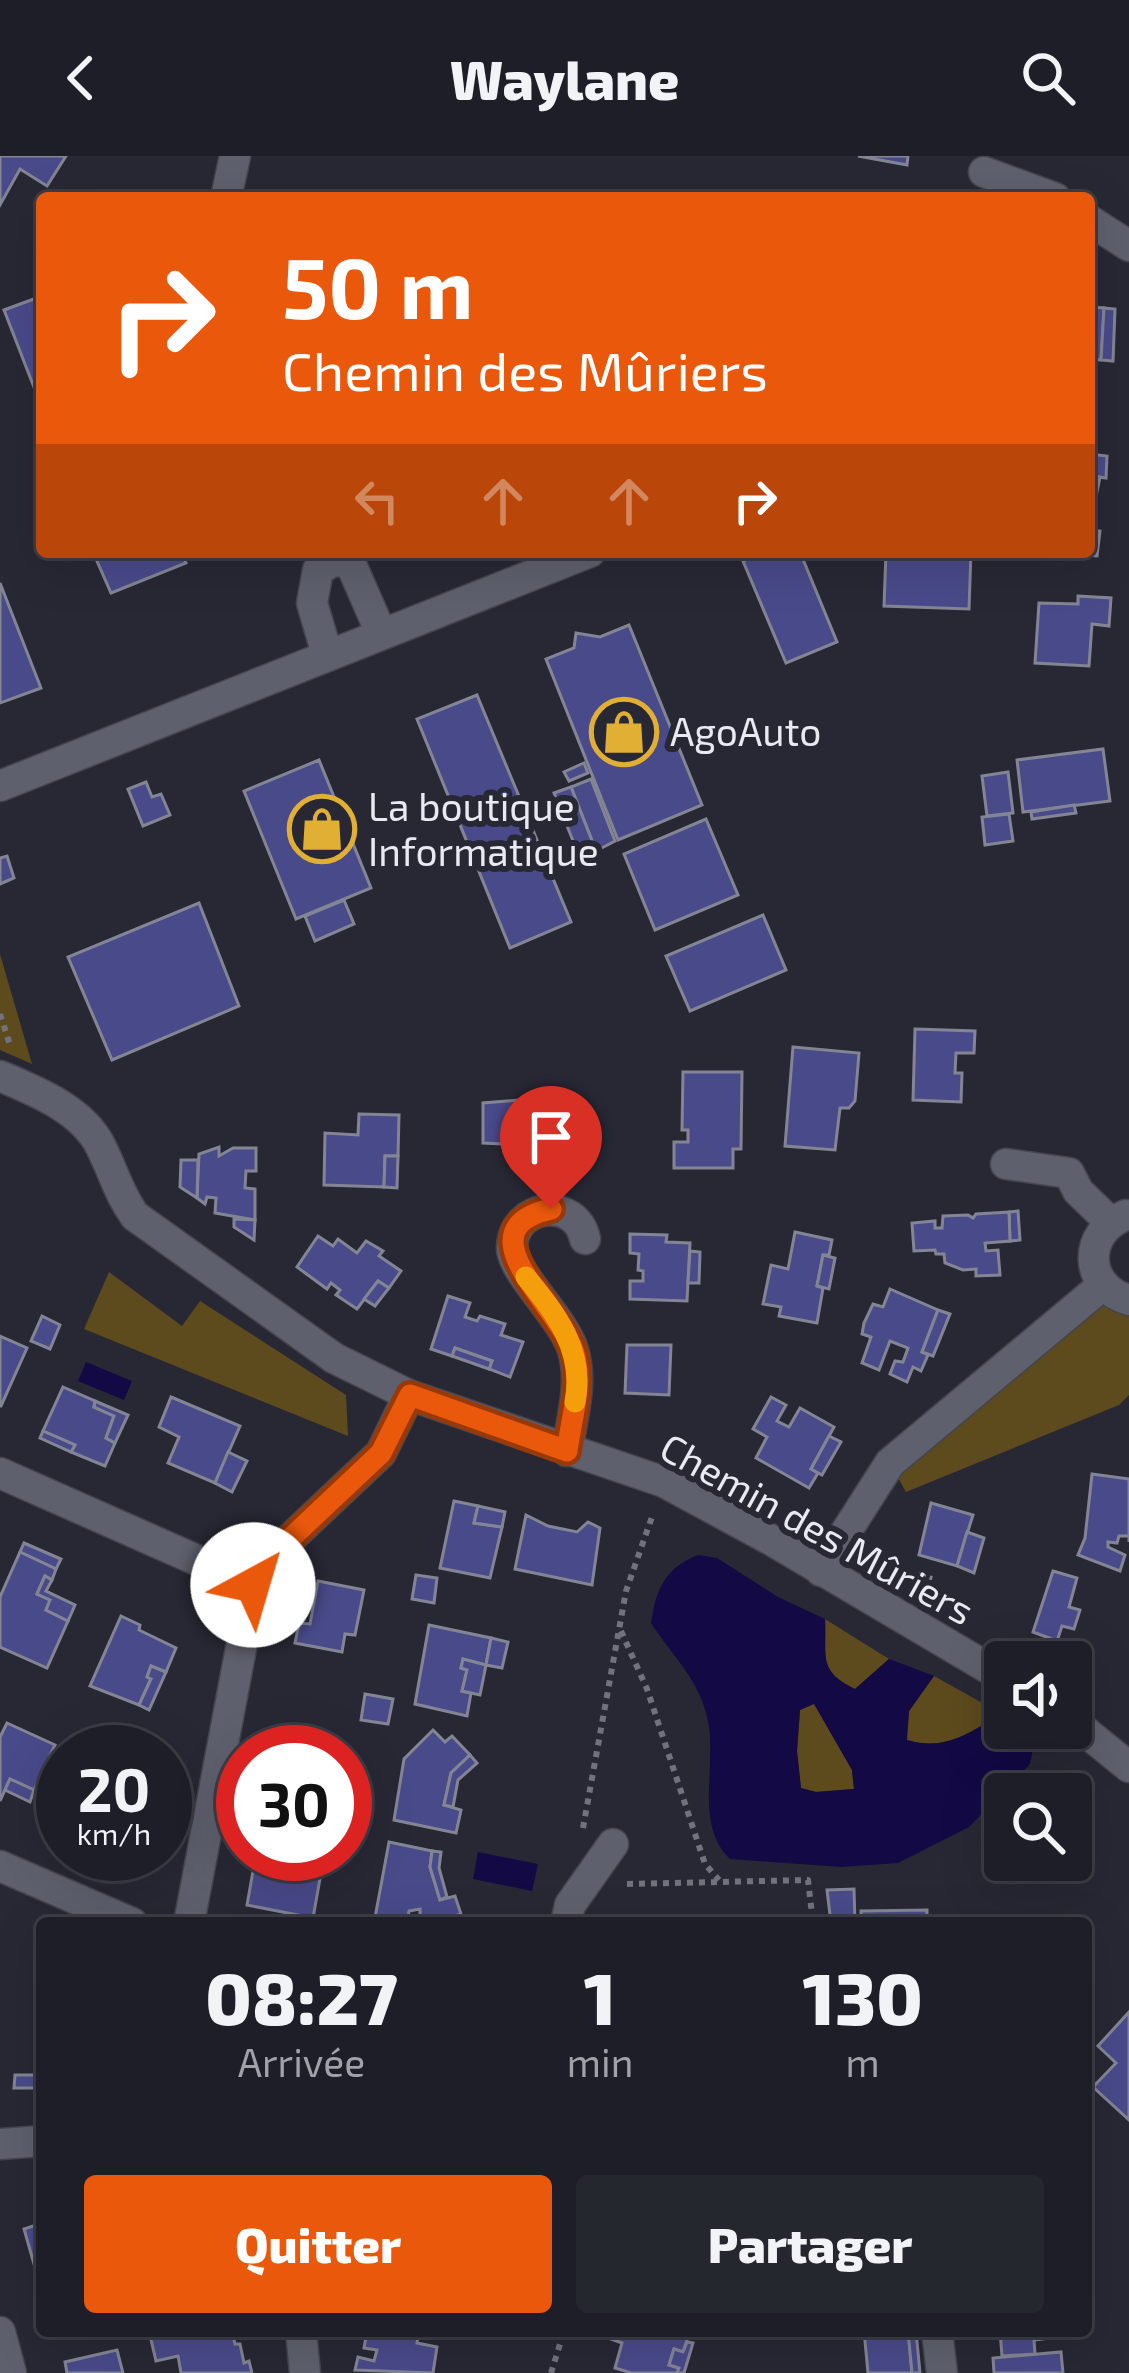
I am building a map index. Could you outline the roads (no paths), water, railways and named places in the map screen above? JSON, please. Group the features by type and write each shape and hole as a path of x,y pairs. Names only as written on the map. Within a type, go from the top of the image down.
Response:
{"street":[{"path":"227,192 235,156"},
{"path":"983,175 1036,192"},
{"path":"1095,224 1129,246"},
{"path":"327,654 311,603 318,570 330,558"},
{"path":"338,558 350,562 381,633"},
{"path":"0,786 575,558"},
{"name":"Chemin des Mûriers","path":"0,1076 39,1092 82,1121 100,1142 120,1194 135,1216 334,1358 410,1395 664,1482 984,1666"},
{"path":"821,1571 890,1462 1116,1293 1092,1259 1100,1232 1119,1218 1078,1191 1069,1173 1006,1164"},
{"path":"567,1451 578,1388 575,1356 568,1334 516,1264 512,1248 519,1224 532,1213 551,1209 568,1212 582,1225 585,1238"},
{"path":"190,1917 253,1585 276,1552 381,1453 410,1395"},
{"path":"0,1473 253,1585"},
{"path":"1092,1737 1129,1767"},
{"path":"567,1917 570,1905 613,1844"},
{"path":"0,1865 118,1917"},
{"path":"0,2144 36,2141"},
{"path":"0,2332 11,2373"},
{"path":"302,2337 305,2373"},
{"path":"938,2337 941,2373"}],"place":[{"name":"AgoAuto","path":"624,732"},
{"name":"La boutique Informatique","path":"322,829"}]}
